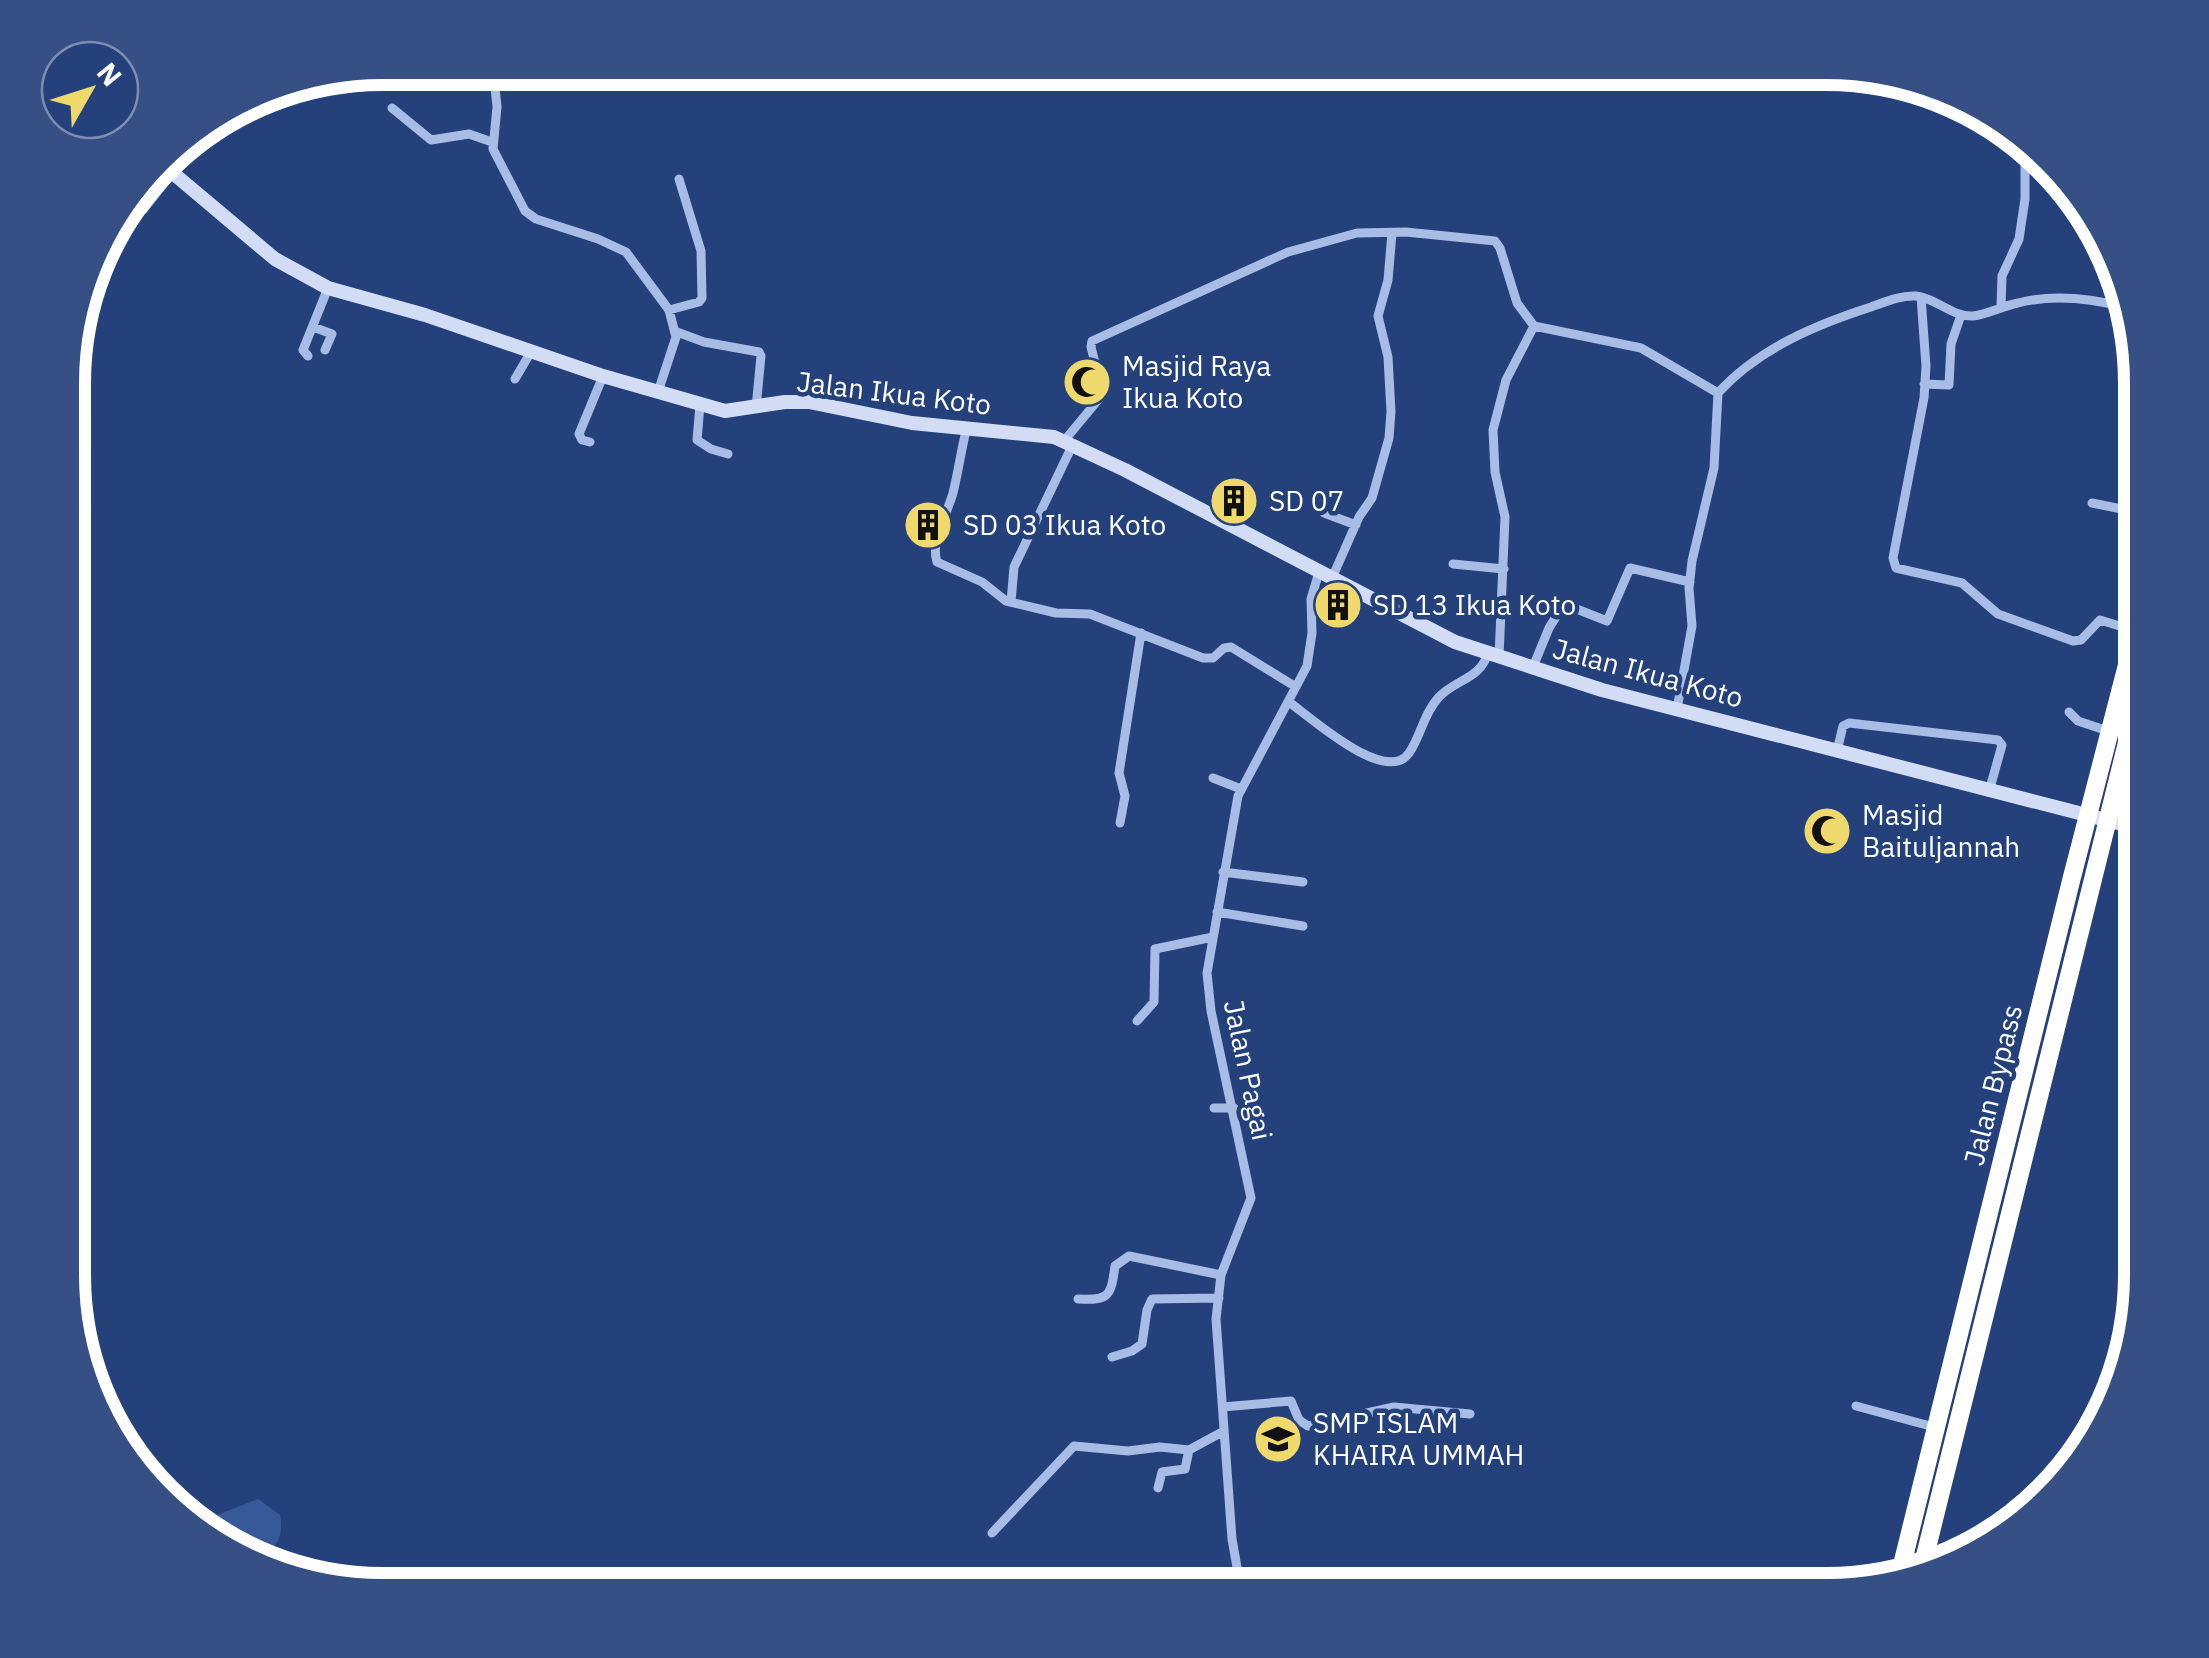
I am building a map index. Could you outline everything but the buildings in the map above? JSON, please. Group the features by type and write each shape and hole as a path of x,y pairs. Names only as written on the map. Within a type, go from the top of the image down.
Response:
{"highway":[{"name":"Jalan Bypass","path":"1903,1562 2072,876 2099,818 2111,732 2124,680"},
{"path":"1925,1556 2038,1098 2099,818 2124,757"},
{"path":"2019,1092 2038,1098"}],"street":[{"path":"494,86 497,107 492,142 499,163 530,216 618,247 631,257 669,310 677,332 658,392"},
{"path":"392,108 432,140 469,134 492,142"},
{"path":"2001,307 2002,276 2019,239 2026,198 2025,161"},
{"name":"Jalan Ikua Koto","path":"173,172 275,259 307,280 328,288 426,315 603,376 725,411 810,402 859,414 1069,442 1421,627 1494,655 1677,709 2124,824"},
{"path":"669,310 702,298 701,251 678,179"},
{"path":"144,210 152,195"},
{"path":"1011,602 1014,567 1069,442 1103,394 1090,347 1096,339 1288,252 1357,234 1392,232 1495,241 1521,311 1534,326 1642,348 1718,392"},
{"name":"Jalan Pagai","path":"1238,1573 1216,1334 1222,1275 1251,1198 1207,988 1223,872 1240,788 1290,702 1310,652 1311,599 1372,498 1390,429 1387,345 1378,316 1388,280 1392,232"},
{"path":"308,356 303,350 328,288"},
{"path":"1677,709 1692,626 1690,582 1714,468 1718,392 1742,368 1802,334 1889,301 1921,297 1962,315 2030,300 2075,298 2113,305"},
{"path":"1921,297 1924,384 1914,458 1893,558 1896,568 1962,583 1998,614 2073,640 2081,640 2100,620 2124,627"},
{"path":"1924,384 1949,385 1952,344 1962,315"},
{"path":"1290,702 1356,752 1393,762 1409,753 1436,700 1484,667 1494,655 1504,569 1505,517 1495,472 1493,430 1512,364 1534,326"},
{"path":"313,327 331,333 325,350"},
{"path":"677,332 704,342 759,352 756,408"},
{"path":"515,379 532,350"},
{"path":"590,442 582,440 579,434 603,376"},
{"path":"700,405 697,440 728,454"},
{"path":"966,430 935,560 970,575 1011,602 1056,613 1090,614 1208,659 1232,647 1296,687"},
{"path":"2092,503 2124,509"},
{"path":"1324,513 1356,525"},
{"path":"1453,564 1504,569"},
{"path":"1532,668 1564,604 1607,621 1630,568 1690,582"},
{"path":"1120,823 1124,796 1119,774 1141,633"},
{"path":"2069,712 2078,722 2111,732"},
{"path":"1837,751 1842,726 1849,723 1998,740 2002,746 1990,788"},
{"path":"1213,778 1240,788"},
{"path":"1223,872 1303,882"},
{"path":"1217,912 1303,926"},
{"path":"1137,1021 1154,1002 1155,948 1213,937"},
{"path":"1214,1108 1234,1108"},
{"path":"1078,1299 1105,1298 1112,1288 1115,1266 1129,1256 1222,1275"},
{"path":"1112,1357 1142,1344 1152,1299 1219,1298"},
{"path":"1223,1407 1290,1401 1301,1422 1308,1426 1394,1407 1470,1414"},
{"path":"1856,1406 1934,1427"},
{"path":"992,1533 1074,1446 1128,1451 1160,1447 1189,1450 1224,1431"},
{"path":"1158,1488 1162,1472 1187,1468 1189,1450"}],"shaded area":[{"path":"258,1499 280,1515 281,1530 270,1551 210,1518"}],"place":[{"name":"Masjid Raya Ikua Koto","path":"1087,382"},
{"name":"SD 07","path":"1234,501"},
{"name":"SD 03 Ikua Koto","path":"928,525"},
{"name":"SD 13 Ikua Koto","path":"1338,605"},
{"name":"Masjid Baituljannah","path":"1827,831"},
{"name":"SMP ISLAM KHAIRA UMMAH","path":"1278,1439"}]}
